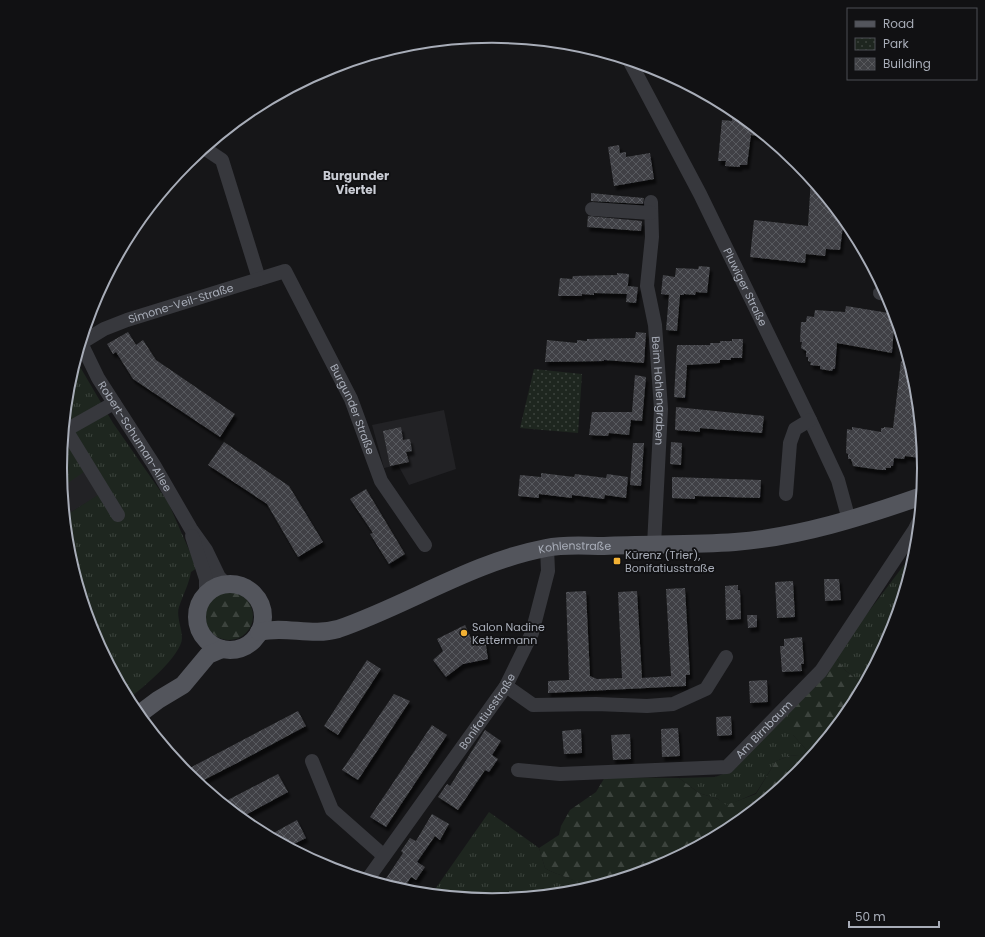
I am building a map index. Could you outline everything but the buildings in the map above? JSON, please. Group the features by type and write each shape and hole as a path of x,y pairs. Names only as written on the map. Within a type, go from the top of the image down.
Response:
{"main road":[{"name":"Kohlenstraße","path":"259,632 274,629 325,632 355,623 446,581 484,566 521,554 548,548 654,545 756,539 787,534 849,520 917,498"},
{"path":"158,700 196,650 199,642 200,630 198,612 206,595 216,588 227,585 239,586 250,592 258,601 262,610 262,619 259,632 254,640 243,647 231,650 222,649 209,642 200,630"},
{"name":"Kohlenstraße","path":"262,610 268,615 280,618 355,623"},
{"path":"144,712 158,700 183,685 208,655 222,649"}],"street":[{"name":"Pluwiger Straße","path":"633,67 700,194 810,420 838,480 849,520"},
{"path":"209,152 222,160 259,279"},
{"name":"Beim Hohlengraben","path":"592,210 651,208 652,237 647,286 655,325 661,409 654,545"},
{"name":"Simone-Veil-Straße","path":"88,339 104,329 127,320 285,271"},
{"name":"Burgunder Straße","path":"285,271 351,399 382,481 425,545"},
{"name":"Robert-Schuman-Allee","path":"84,349 98,378 161,477 191,530 206,550 219,577 227,585"},
{"path":"69,428 114,403"},
{"path":"786,494 790,443 795,429 810,420"},
{"path":"69,434 118,515"},
{"name":"Robert-Schuman-Allee","path":"191,530 197,554 207,581 206,595"},
{"name":"Am Birnbaum","path":"518,770 560,774 727,767 821,670 894,562 913,530"},
{"name":"Bonifatiusstraße","path":"371,876 506,686 532,633 548,571 548,548"},
{"path":"506,686 533,705 596,704 647,706 673,704 706,689 726,657"},
{"path":"312,761 332,810 384,856"}],"shaded area":[{"path":"444,410 456,469 409,485 398,465 384,468 372,425"},
{"path":"68,445 99,495 70,513 67,468"}],"green space":[{"path":"79,366 113,423 168,502 197,568 191,572 178,611 182,638 176,653 160,671 133,695 111,657 99,631 81,579 75,552 70,513 98,495 84,472 68,483 68,441 75,385"},
{"path":"534,369 582,374 578,433 520,428"},
{"path":"908,559 904,579 886,631 860,683 845,670 835,656"},
{"path":"229,592 238,594 246,599 251,607 253,616 251,625 246,633 238,638 229,640 220,638 212,633 207,625 205,616 207,607 212,599 220,594"},
{"path":"835,656 845,670 860,683 830,728 809,753 793,735 787,721 794,706"},
{"path":"794,706 793,735 809,753 807,754 789,756 776,761 756,793 726,806 718,799 699,793 679,778 715,777 726,773"},
{"path":"807,754 773,788 752,806 705,837 655,862 603,880 581,885 545,868 539,848 559,835 561,826 570,810 596,792 605,777 679,778 699,793 718,799 726,805 756,794 776,761 789,756"},
{"path":"489,812 539,848 545,868 581,885 520,893 492,894 435,890"}],"place":[{"name":"Kürenz (Trier), Bonifatiusstraße","path":"617,561"},
{"name":"Salon Nadine Kettermann","path":"464,633"}],"district":[{"name":"Burgunder Viertel","path":"356,183"}]}
